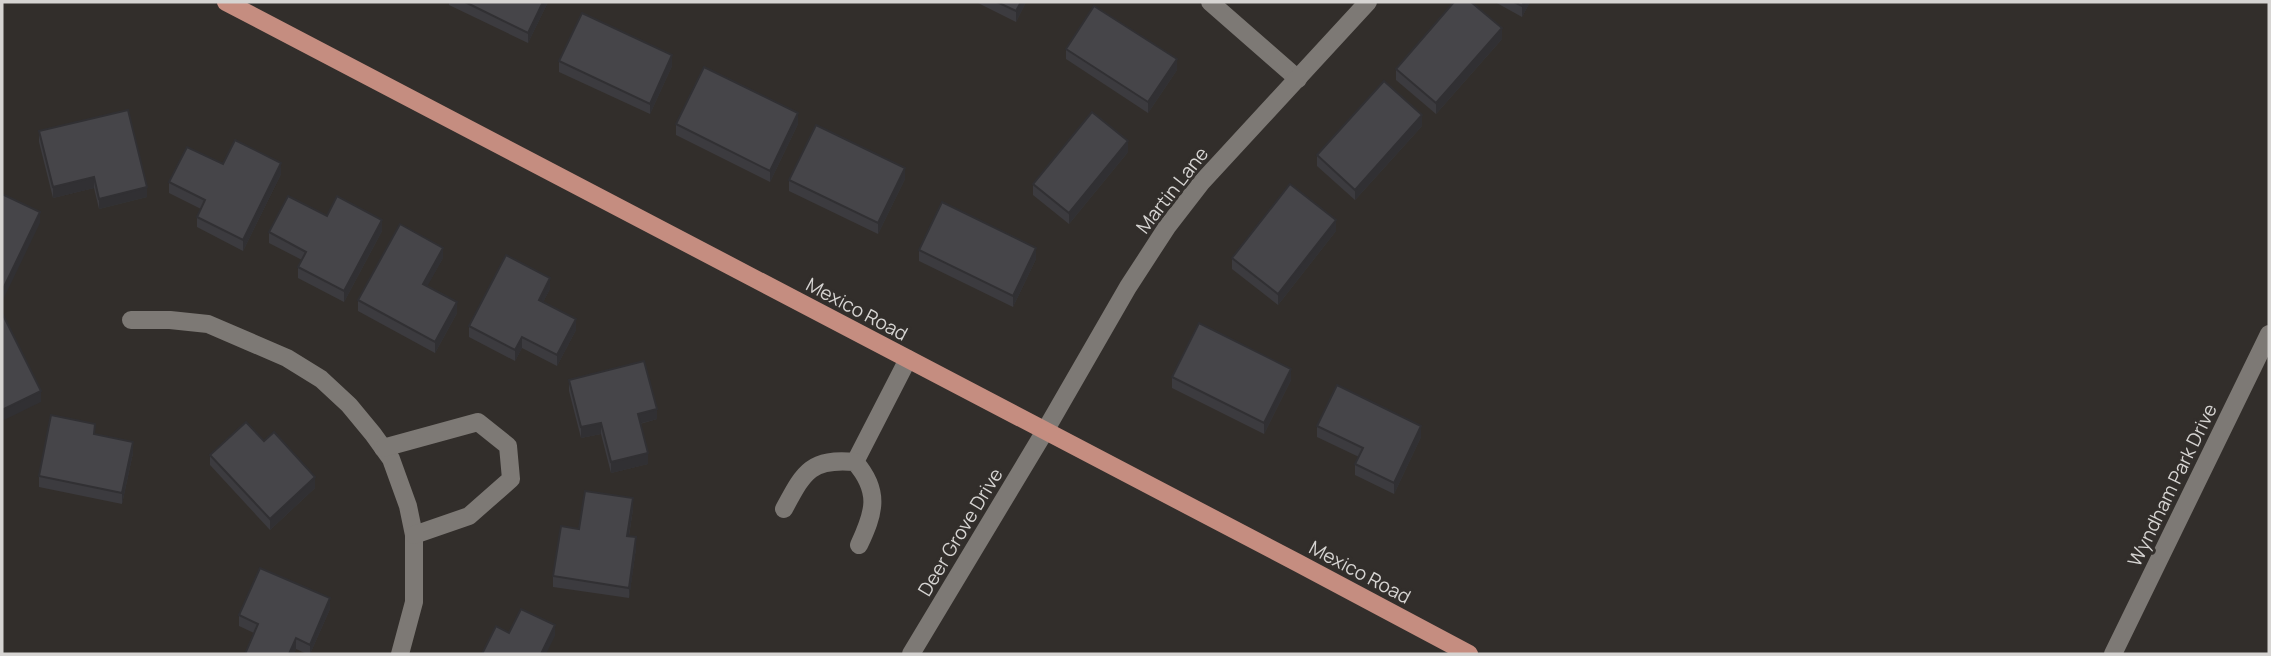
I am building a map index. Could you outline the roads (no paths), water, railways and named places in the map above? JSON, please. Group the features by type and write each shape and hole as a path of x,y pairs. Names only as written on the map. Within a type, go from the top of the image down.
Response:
{"main road":[{"name":"Mexico Road","path":"226,2 1469,654"}],"street":[{"path":"1210,2 1298,79"},
{"name":"Martin Lane","path":"1045,431 1128,287 1167,227 1201,183 1368,2"},
{"path":"131,320 208,324 287,358 321,379 349,405 391,459 408,506 414,535 414,602 400,654"},
{"name":"Wyndham Park Drive","path":"2113,654 2269,334"},
{"path":"855,462 908,359"},
{"path":"383,448 478,422 508,446 511,479 469,516 414,535"},
{"name":"Deer Grove Drive","path":"911,654 1045,431"},
{"path":"784,509 799,481 811,469 823,462 855,462"},
{"path":"855,462 870,485 873,502 871,519 859,545"}]}
